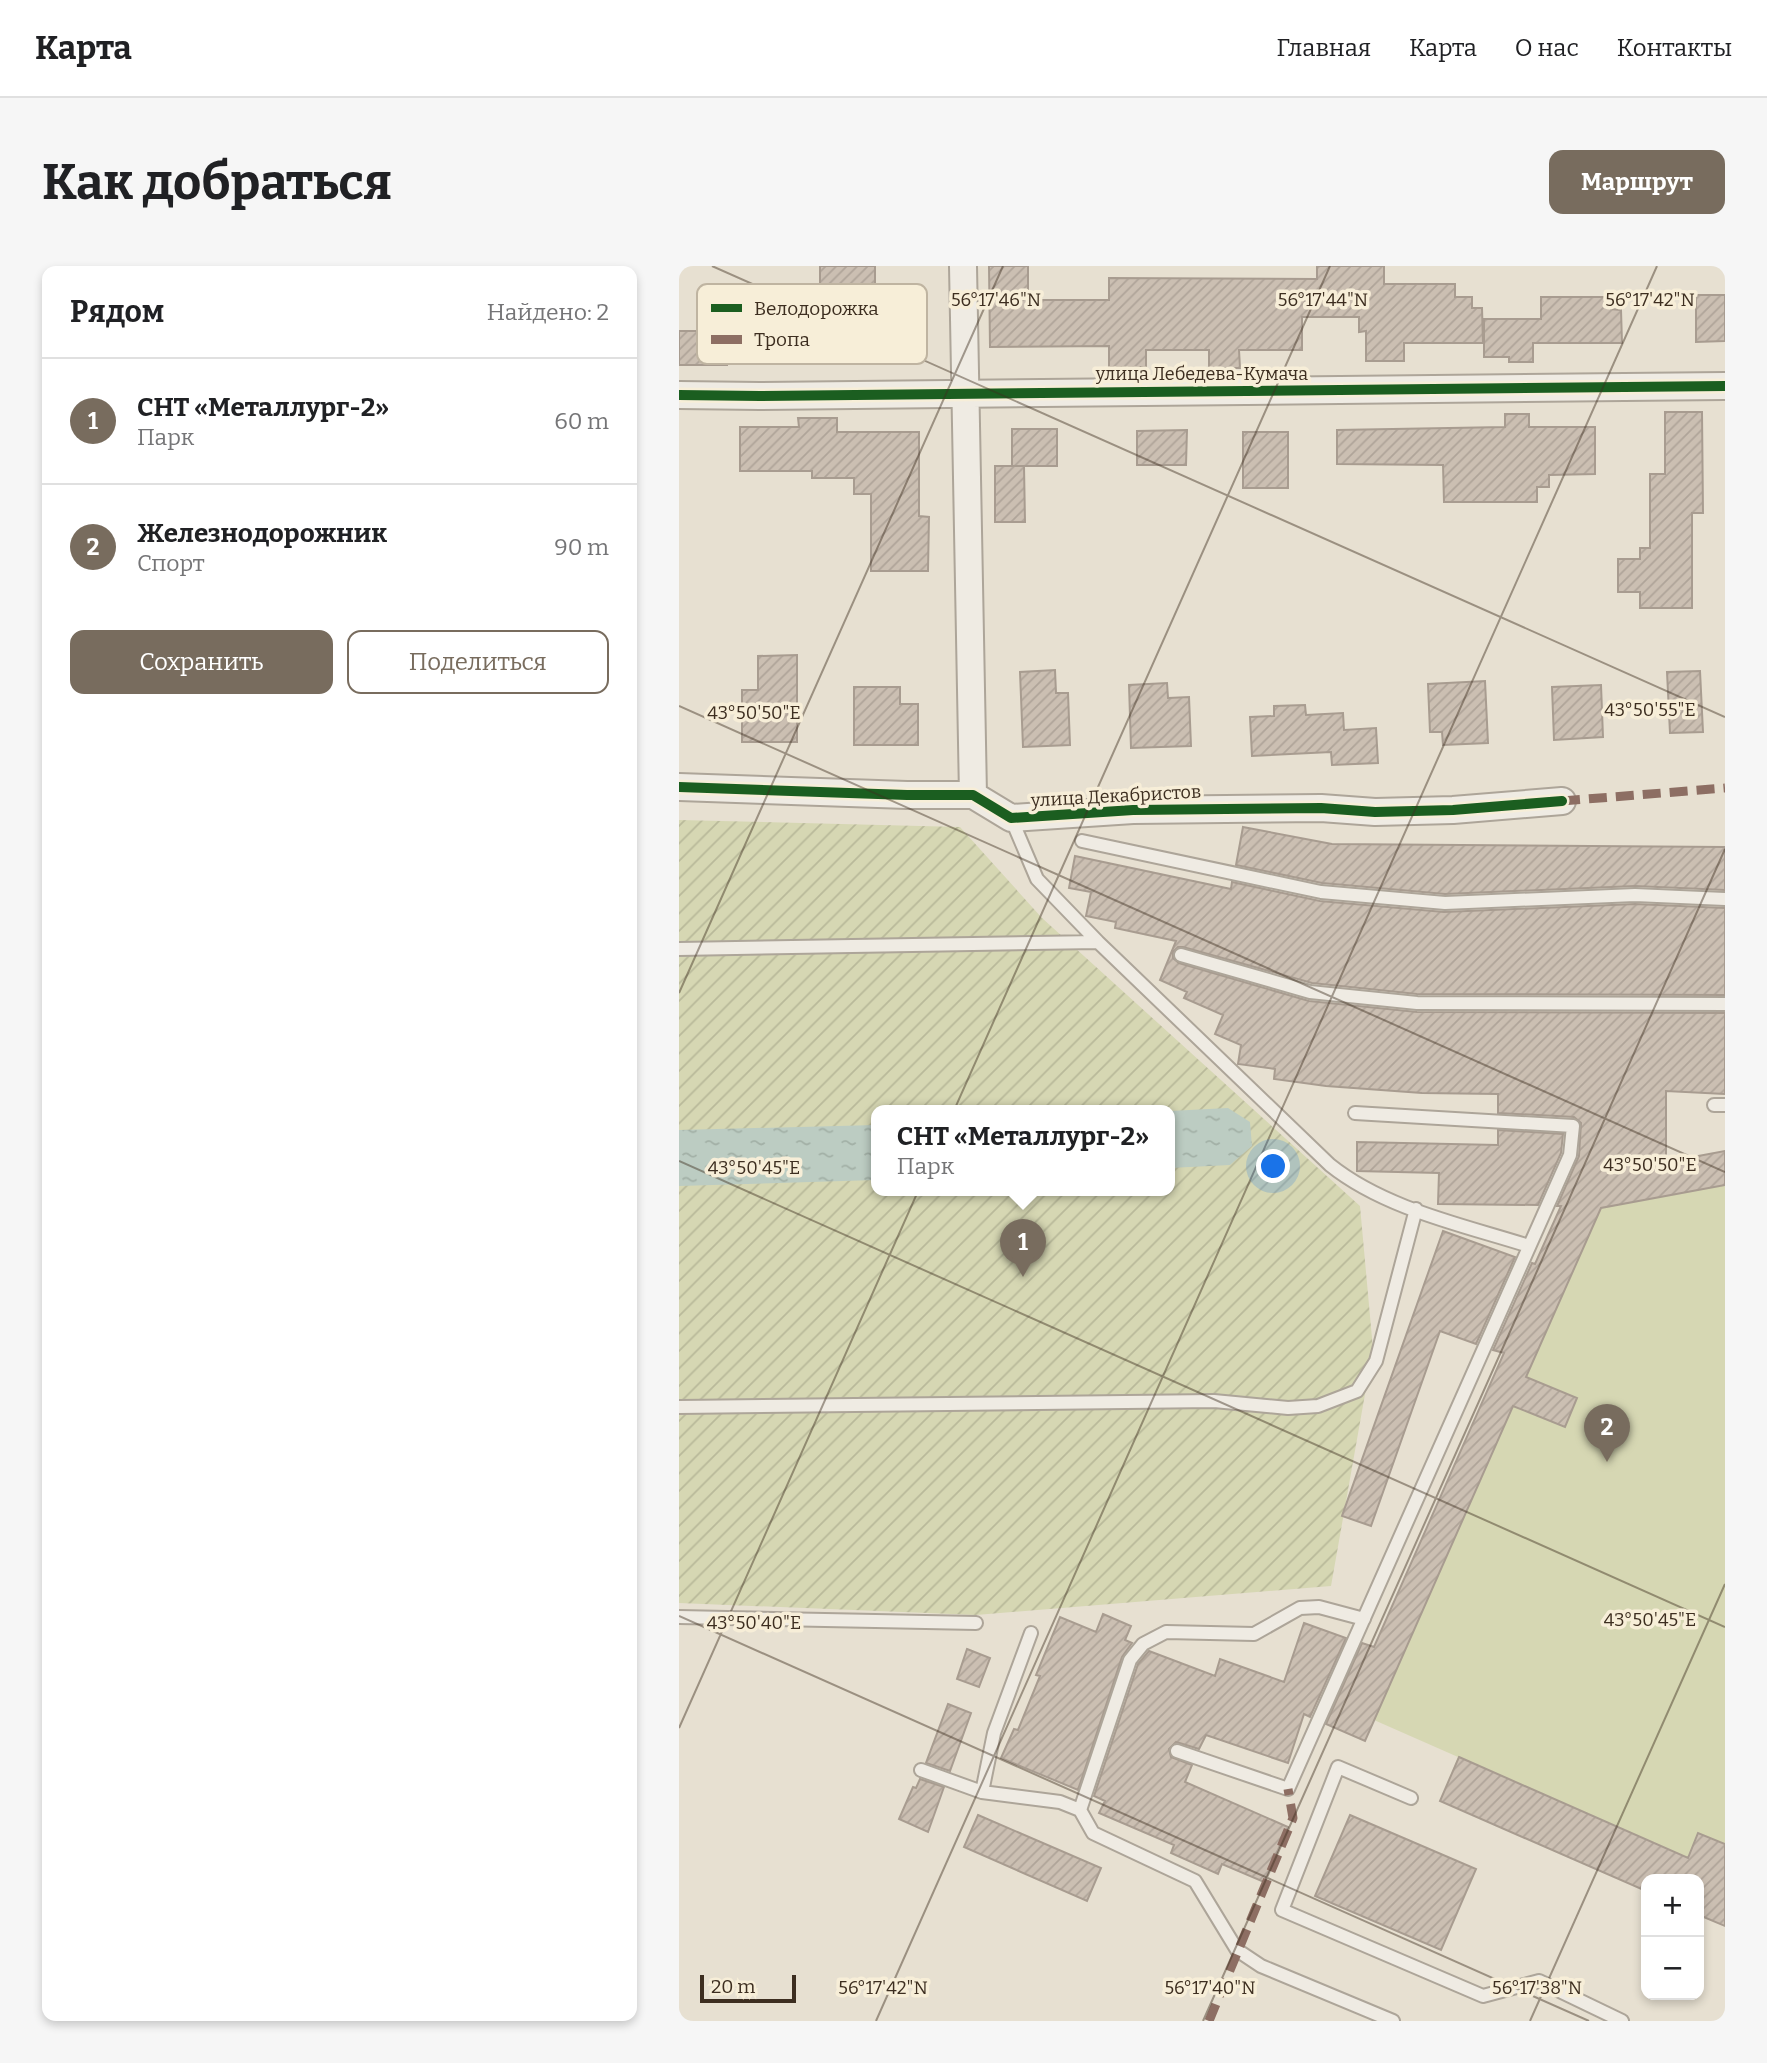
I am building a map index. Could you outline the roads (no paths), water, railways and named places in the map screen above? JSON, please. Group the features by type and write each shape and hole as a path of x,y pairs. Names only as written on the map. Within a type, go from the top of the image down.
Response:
{"street":[{"path":"679,787 973,795 963,266"},
{"name":"улица Лебедева-Кумача","path":"679,395 1725,386"},
{"name":"улица Декабристов","path":"973,795 1011,818 1133,810 1453,810 1562,800"}],"lane":[{"path":"1011,818 1037,879 1098,942 1330,1165 1353,1183 1416,1209 1529,1246"},
{"path":"1082,841 1321,892 1444,903 1635,895 1725,899"},
{"path":"679,949 1098,942"},
{"path":"1181,956 1310,992 1417,1003 1725,1004"},
{"path":"1177,1751 1288,1789 1570,1155 1573,1126 1356,1113"},
{"path":"679,1407 1214,1401 1288,1408 1318,1406 1357,1391 1376,1361 1416,1209"},
{"path":"1080,1810 1130,1660 1143,1644 1166,1632 1254,1634 1300,1608 1319,1607 1364,1619"},
{"path":"679,1617 976,1623"},
{"path":"982,1792 994,1733 1031,1633"},
{"path":"1411,1798 1338,1767 1282,1910 1483,1996 1539,1981 1622,2021"},
{"path":"921,1770 982,1792 1060,1802 1080,1810 1093,1833 1195,1881 1237,1950 1261,1966 1392,2021"}],"water":[{"path":"1228,1108 1250,1122 1252,1146 1230,1165 1175,1168 1175,1111"},
{"path":"871,1125 871,1180 679,1186 679,1130"}],"place":[{"name":"СНТ «Металлург-2»","path":"1023,1277"},
{"name":"Железнодорожник","path":"1607,1462"}]}
